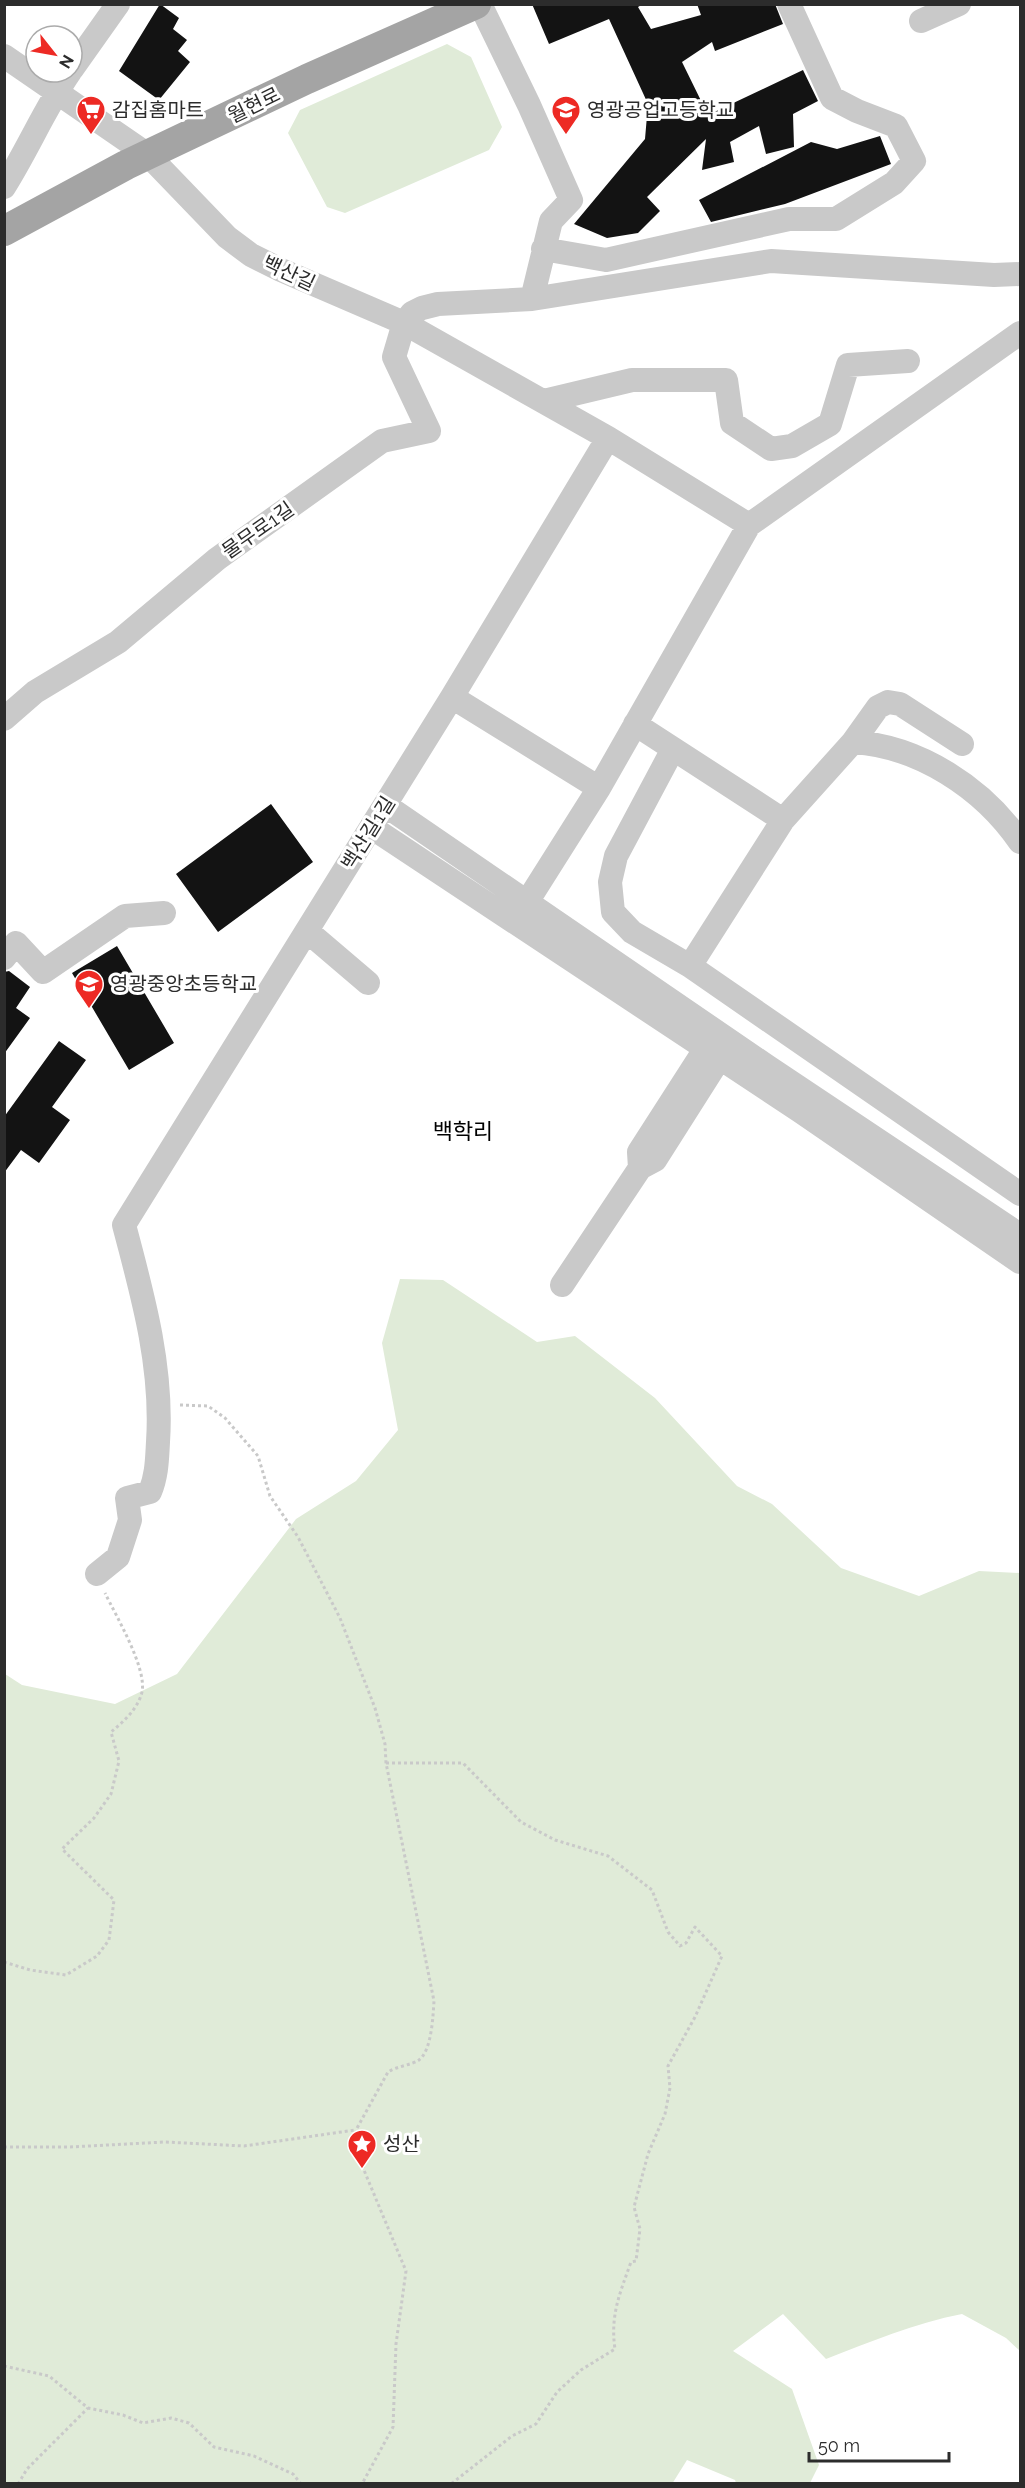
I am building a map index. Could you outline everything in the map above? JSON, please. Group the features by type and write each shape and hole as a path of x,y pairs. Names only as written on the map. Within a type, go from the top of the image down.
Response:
{"main road":[{"name":"월현로","path":"4,231 148,155 307,79 478,4"}],"street":[{"path":"84,52 118,4"},
{"path":"478,4 529,105 571,200 551,221 532,299"},
{"path":"543,249 606,260 789,219 836,219 894,183 914,161 897,126 857,111 832,98 789,4"},
{"path":"921,21 959,4"},
{"name":"백산길","path":"4,56 148,155 227,237 251,255 404,323 608,438 749,525"},
{"path":"4,187 27,151 62,84"},
{"path":"404,323 412,313 438,304 532,299 771,261 994,275 1020,274"},
{"name":"물무로1길","path":"4,719 35,692 118,642 217,559 382,441 429,431 394,357 404,323"},
{"path":"527,902 599,788 749,525 1020,333"},
{"path":"544,401 632,380 726,380 732,423 771,449 792,446 830,424 848,365 908,361"},
{"name":"백산길1길","path":"160,1407 147,1308 124,1225 452,697 608,438"},
{"path":"452,697 599,788"},
{"path":"690,966 783,820 853,742 878,707 888,702 900,704 962,744"},
{"path":"635,724 783,820"},
{"path":"853,742 879,744 906,753 948,773 981,798 1008,824 1020,842"},
{"path":"673,749 616,856 610,882 613,912 632,932 690,966 1020,1194"},
{"path":"385,805 527,902 712,1041 1020,1262"},
{"path":"371,827 1020,1235"},
{"path":"4,958 16,943 43,972 125,916 164,913"},
{"path":"307,931 368,983"},
{"path":"640,1168 639,1152 646,1140 642,1127 712,1041"},
{"path":"562,1285 640,1168 655,1160 712,1041"},
{"path":"97,1574 118,1557 129,1520 127,1498 150,1492 156,1478 160,1407"}],"path":[{"path":"160,1407 208,1406 225,1418 258,1456 270,1496 298,1537 340,1618 375,1708 385,1744 386,1763 434,2001 432,2024 425,2051 418,2060 397,2066 388,2072 356,2130 356,2151 406,2271 396,2344 393,2427 362,2484"},
{"path":"4,1962 30,1970 66,1975 97,1956 109,1940 114,1900 62,1850 94,1818 111,1794 119,1761 111,1732 127,1720 142,1692 139,1665 97,1574"},
{"path":"386,1763 463,1763 521,1822 555,1840 608,1856 652,1890 668,1932 680,1946 687,1943 695,1927 722,1956 695,2017 668,2066 670,2088 665,2114 648,2154 634,2208 640,2229 636,2261 631,2262 616,2304 612,2328 615,2349 581,2370 557,2392 536,2424 512,2436 451,2484"},
{"path":"4,2147 70,2147 165,2142 244,2146 356,2130"},
{"path":"4,2366 49,2376 88,2408 123,2415 143,2423 171,2418 189,2423 214,2447 254,2456 293,2474 301,2484"},
{"path":"18,2484 27,2469 88,2408"}],"green space":[{"path":"447,44 471,57 502,127 489,150 345,213 327,207 288,133 300,110"},
{"path":"400,1279 443,1280 537,1342 575,1336 655,1398 737,1486 772,1504 841,1568 919,1596 979,1571 1020,1573 1020,2351 1006,2338 962,2314 910,2328 826,2359 783,2314 733,2351 792,2389 819,2465 810,2483 736,2483 735,2480 687,2460 672,2484 5,2483 5,1674 22,1685 115,1704 177,1674 296,1519 356,1481 398,1430 382,1343"}],"building":[{"path":"160,4 179,18 173,29 187,40 178,51 190,62 159,100 119,71"},
{"path":"532,4 643,4 638,7 651,29 701,15 697,4 775,4 783,24 715,51 712,42 682,62 708,115 803,70 818,101 793,114 794,147 766,154 759,126 730,142 734,162 702,170 706,139 647,197 660,211 638,233 607,238 574,224 645,139 648,104 609,19 549,44"},
{"path":"880,136 891,164 785,204 711,222 699,200 811,142 837,149"},
{"path":"271,804 313,862 218,932 176,874"},
{"path":"117,946 174,1043 129,1070 72,973"},
{"path":"9,971 30,987 16,1008 30,1018 4,1054 4,972"},
{"path":"59,1041 86,1060 52,1107 70,1120 39,1163 21,1150 4,1173 4,1117"}],"place":[{"name":"감집홈마트","path":"91,136"},
{"name":"영광공업고등학교","path":"566,136"},
{"name":"영광중앙초등학교","path":"89,1010"},
{"name":"성산","path":"362,2170"}],"district":[{"name":"백학리","path":"463,1131"}]}
